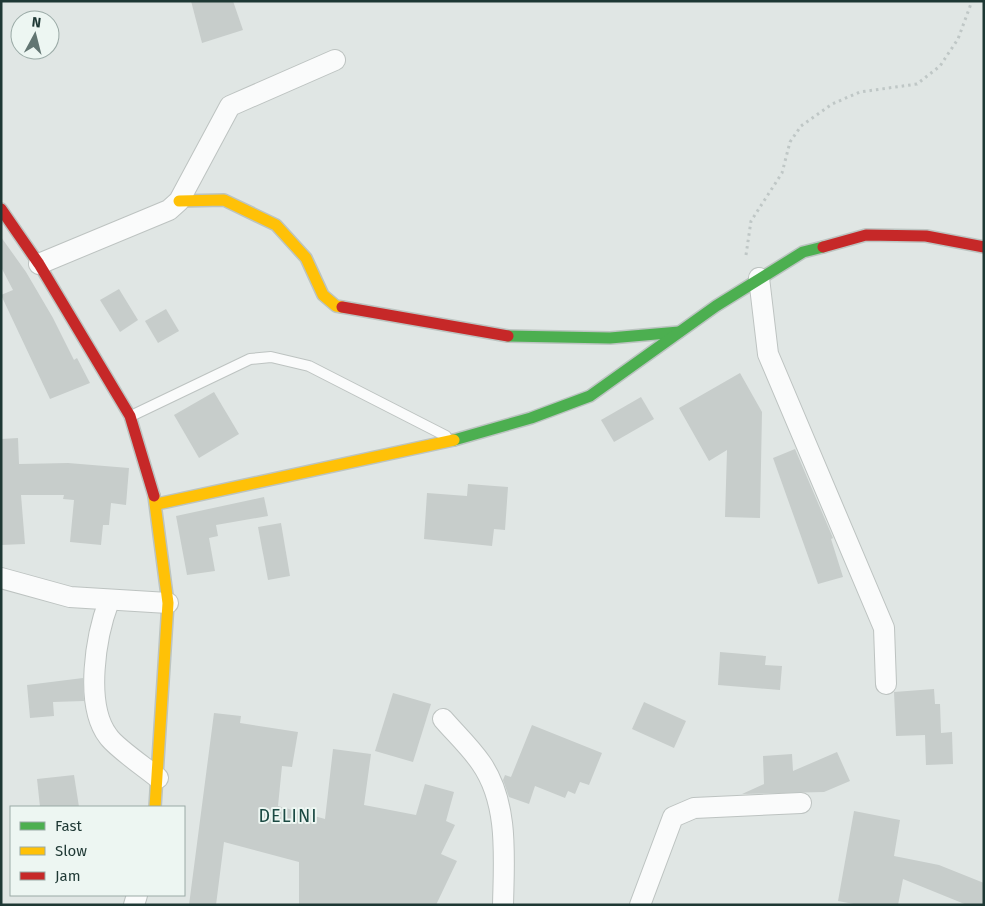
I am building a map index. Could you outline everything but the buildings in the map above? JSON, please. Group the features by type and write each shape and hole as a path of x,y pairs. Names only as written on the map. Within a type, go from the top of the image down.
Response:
{"street":[{"path":"39,264 169,210 179,201 230,106 335,60"},
{"path":"179,201 224,200 276,225 306,258 323,295 336,306 509,336 610,338 681,332"},
{"path":"1,209 39,264 130,416 157,504 168,603 155,806"},
{"path":"157,504 454,440 531,418 590,396 753,282 803,252 866,235 926,236 984,247"},
{"path":"753,282 768,354 884,628 886,684"},
{"path":"1,578 70,597 109,601 168,603"},
{"path":"109,601 102,619 94,664 97,710 108,736 158,778"},
{"path":"443,719 481,764 496,796 504,843 503,905"},
{"path":"640,905 673,817 694,808 801,803"}],"lane":[{"path":"130,416 250,359 271,357 309,366 454,440"}],"path":[{"path":"753,282 744,265 751,222 782,172 790,142 801,126 832,104 860,92 918,84 940,66 958,39 972,1"}],"traffic: fast":[{"path":"454,440 531,418 590,396 716,306 803,252 823,247"},
{"path":"508,336 610,338 679,332"}],"traffic: slow":[{"path":"179,201 224,200 276,225 306,258 323,295 336,306 342,307"},
{"path":"157,504 454,440"},
{"path":"154,496 168,603 155,806"}],"traffic: jam":[{"path":"1,209 39,264 130,416 154,496"},
{"path":"823,247 866,235 926,236 984,247"},
{"path":"342,307 508,336"}],"district":[{"name":"DELINI","path":"288,816"}]}
